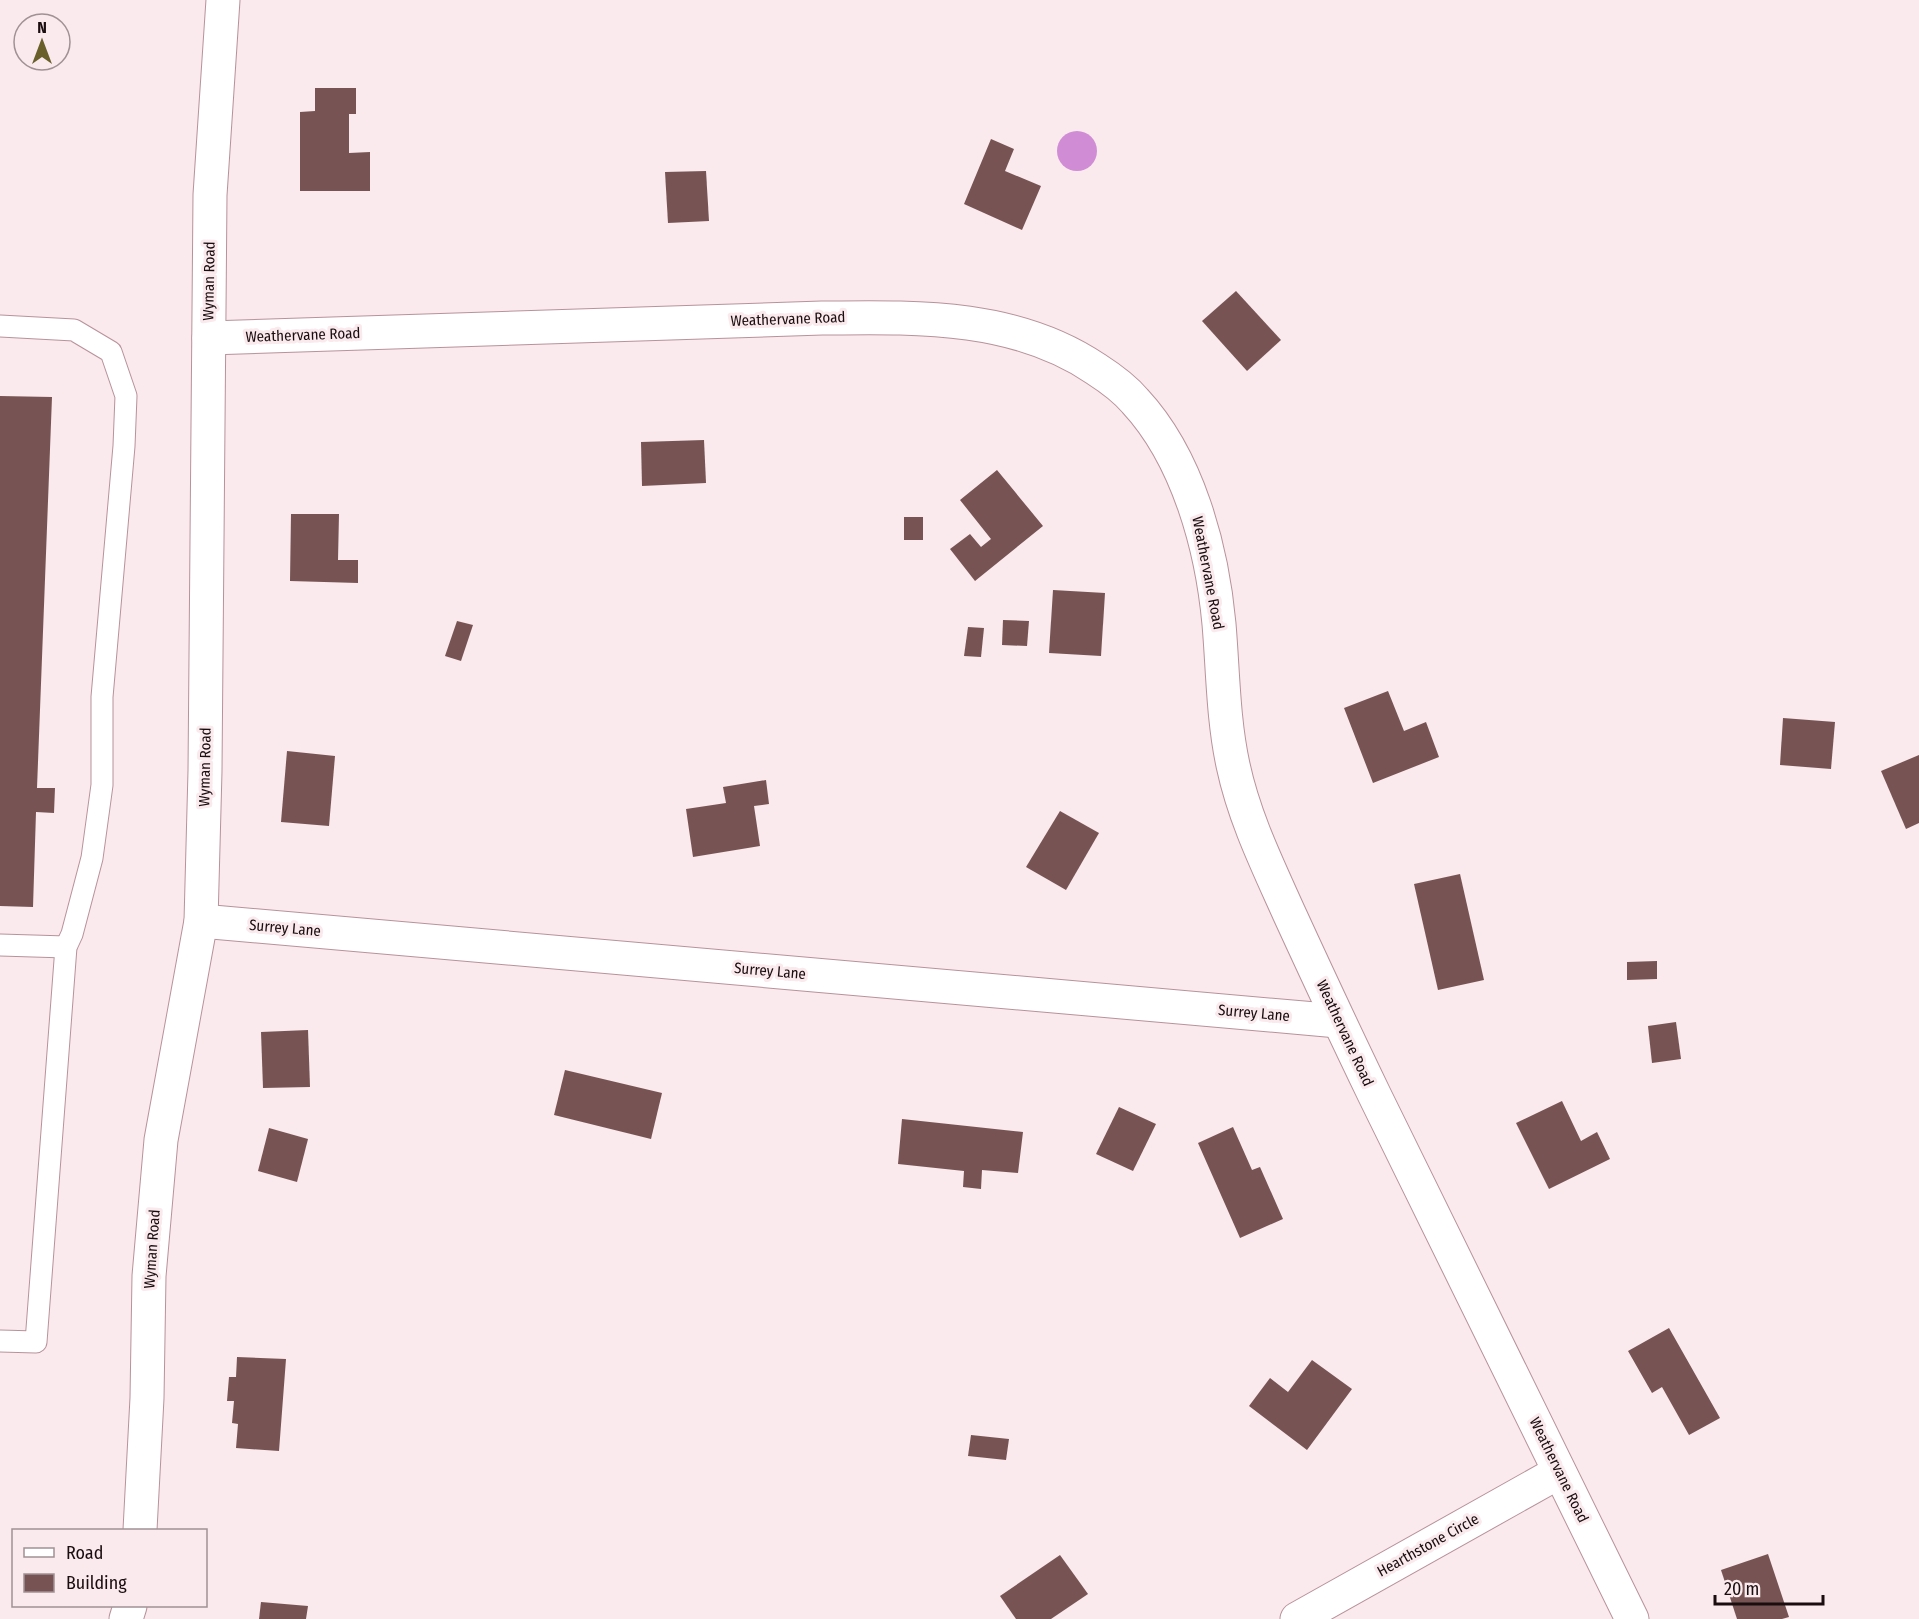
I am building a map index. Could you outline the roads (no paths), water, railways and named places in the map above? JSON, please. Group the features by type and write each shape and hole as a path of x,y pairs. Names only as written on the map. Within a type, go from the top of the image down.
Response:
{"street":[{"name":"Wyman Road","path":"140,1529 147,1398 149,1276 161,1140 201,921 206,771 210,195 223,0"},
{"name":"Weathervane Road","path":"208,338 899,317 976,324 1014,331 1047,341 1080,358 1131,396 1165,441 1187,488 1202,528 1219,618 1226,724 1232,760 1241,800 1254,834 1338,1021 1632,1619"},
{"name":"Surrey Lane","path":"201,921 1338,1021"},
{"name":"Hearthstone Circle","path":"1297,1619 1559,1472"}],"lane":[{"path":"0,326 74,330 111,352 126,396 124,446 102,697 102,784 92,858 72,934 66,947 36,1342 0,1341"},
{"path":"0,945 66,947"}]}
